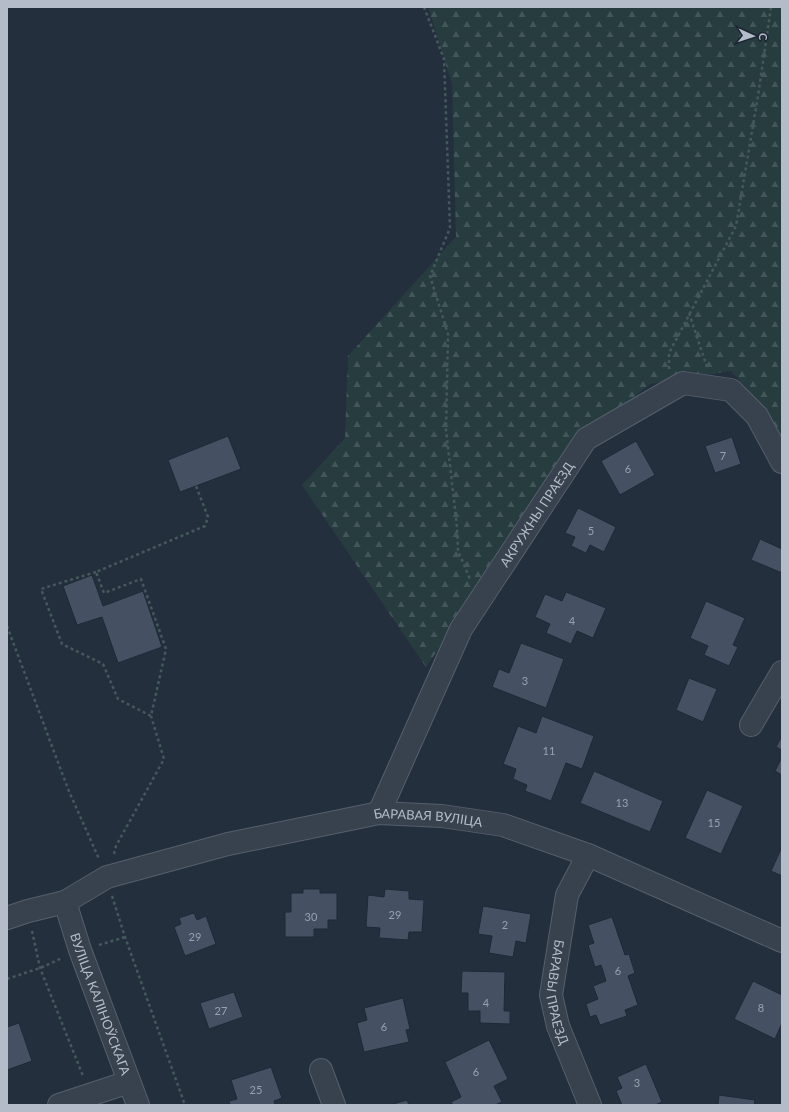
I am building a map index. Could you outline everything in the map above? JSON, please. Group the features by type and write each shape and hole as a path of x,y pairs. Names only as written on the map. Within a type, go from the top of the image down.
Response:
{"street":[{"name":"АКРУЖНЫ ПРАЕЗД","path":"379,813 462,629 586,439 683,383 731,390 757,416 782,462"},
{"path":"751,725 782,672"},
{"name":"БАРАВАЯ ВУЛІЦА","path":"7,918 28,910 65,902 107,878 228,844 379,813 442,816 503,825 588,856 782,941"},
{"name":"БАРАВЫ ПРАЕЗД","path":"588,856 567,895 551,995 558,1026 590,1105"},
{"name":"ВУЛІЦА КАЛІНОЎСКАГА","path":"65,902 80,950 138,1105"},
{"path":"321,1070 334,1105"},
{"path":"59,1105 129,1082"}],"path":[{"path":"424,7 444,59 450,228 430,276 448,334 446,430 457,527 458,551 479,602"},
{"path":"670,390 669,352 736,226 772,7"},
{"path":"689,312 714,388"},
{"path":"151,716 118,699 103,664 62,644 41,589 96,572 205,526 208,517 196,486"},
{"path":"96,572 104,593 142,579 166,649 151,716 164,760 116,846 107,878"},
{"path":"7,626 68,789 107,878 125,937 185,1105"},
{"path":"28,910 40,968 90,1094"},
{"path":"7,980 40,968"}],"green space":[{"path":"428,7 782,7 782,437 756,399 731,371 650,384 590,432 426,667 302,485 345,438 348,356 456,237 452,84"}],"building":[{"path":"228,436 241,469 180,492 168,460"},
{"path":"732,437 741,464 715,473 705,446"},
{"path":"636,441 655,475 620,495 601,461"},
{"path":"578,508 616,527 604,552 590,545 586,553 571,546 575,537 565,533"},
{"path":"760,539 782,549 782,573 751,560"},
{"path":"92,575 103,606 143,591 162,647 118,663 102,617 77,625 63,586"},
{"path":"566,592 606,608 593,638 577,631 571,644 546,633 550,624 535,617 545,594 562,601"},
{"path":"706,601 745,618 733,645 738,647 729,666 704,655 708,646 690,638"},
{"path":"521,643 564,659 546,708 492,687 499,669 509,673"},
{"path":"689,678 717,689 703,722 676,710"},
{"path":"542,716 594,736 582,769 566,763 551,801 525,791 527,785 513,779 516,769 503,764 518,726 536,733"},
{"path":"782,736 782,750 776,747"},
{"path":"782,757 782,775 775,771"},
{"path":"594,771 663,801 650,832 580,803"},
{"path":"707,790 743,806 721,854 685,838"},
{"path":"782,847 782,876 771,871"},
{"path":"303,889 320,889 320,893 337,893 337,920 328,920 328,929 314,929 314,937 285,937 285,912 291,912 291,893 303,893"},
{"path":"385,889 409,891 409,899 424,900 422,932 409,932 408,940 379,938 380,928 366,927 368,895 384,897"},
{"path":"483,906 531,914 526,943 516,941 513,957 489,953 492,936 478,934"},
{"path":"194,913 197,920 206,916 216,944 185,956 174,927 181,924 179,918"},
{"path":"612,917 625,955 629,954 635,973 628,976 638,1005 625,1010 627,1016 600,1025 596,1015 590,1017 586,1004 598,999 593,986 606,981 601,965 595,967 588,945 594,943 588,925"},
{"path":"462,971 505,972 504,1011 510,1011 510,1024 480,1023 480,1011 468,1011 468,993 461,993"},
{"path":"753,981 782,995 782,1023 775,1039 734,1019"},
{"path":"234,992 243,1017 209,1029 200,1003"},
{"path":"403,998 410,1029 406,1030 409,1042 364,1052 357,1023 367,1020 364,1008"},
{"path":"19,1023 32,1061 7,1070 7,1027"},
{"path":"489,1040 508,1079 494,1086 502,1102 495,1105 453,1105 451,1102 461,1097 445,1062"},
{"path":"646,1064 662,1102 655,1105 622,1105 616,1091 622,1088 617,1077"},
{"path":"271,1067 282,1098 274,1101 275,1105 230,1105 229,1101 237,1099 231,1080"},
{"path":"719,1095 755,1100 754,1105 718,1105"},
{"path":"407,1100 409,1105 390,1105"}]}
